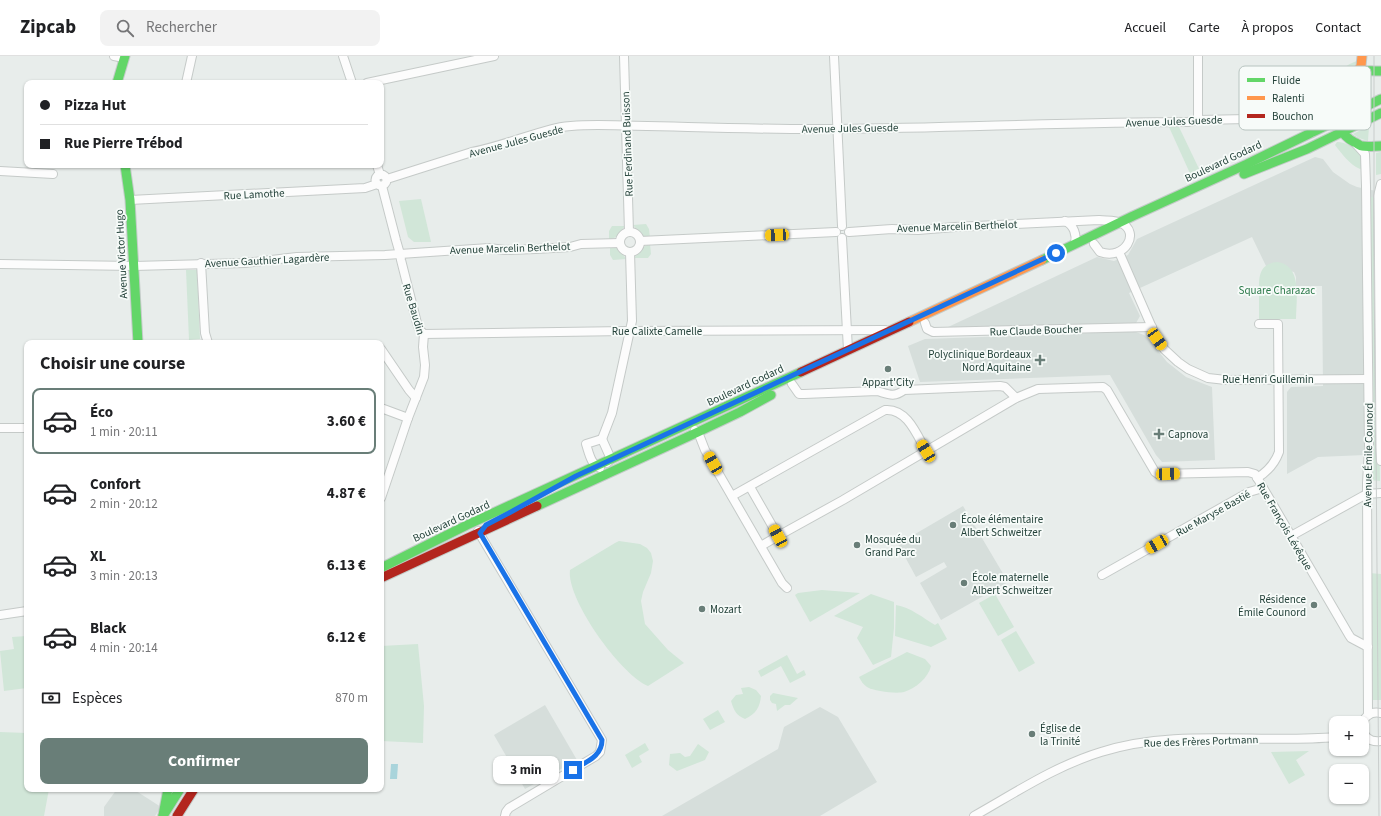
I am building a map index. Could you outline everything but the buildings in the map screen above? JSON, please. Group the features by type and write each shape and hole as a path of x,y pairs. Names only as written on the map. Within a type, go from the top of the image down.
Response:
{"main road":[{"path":"1360,66 1362,56"},
{"path":"118,80 125,57"},
{"path":"1371,70 1381,71"},
{"name":"Boulevard Godard","path":"1371,104 1381,99"},
{"name":"Boulevard Godard","path":"1371,117 1381,112"},
{"name":"Boulevard Godard","path":"384,566 467,525 599,467 611,459 684,427 1318,130"},
{"name":"Boulevard Godard","path":"384,577 698,432 792,384 1221,184 1307,149 1346,130"},
{"path":"1342,132 1356,143 1370,147 1380,146"},
{"name":"Avenue Victor Hugo","path":"125,168 130,200 138,340"},
{"path":"163,816 167,792"},
{"path":"172,792 176,816"},
{"path":"163,816 178,792"},
{"path":"176,816 192,792"}],"street":[{"path":"114,56 125,57"},
{"path":"187,80 192,56"},
{"path":"343,56 351,80"},
{"path":"381,80 494,56"},
{"name":"Rue Ferdinand Buisson","path":"624,56 629,232"},
{"path":"834,56 837,129 838,237 842,238"},
{"path":"1198,56 1198,120"},
{"name":"Avenue Jules Guesde","path":"381,181 554,128 626,125 760,129 837,129 1101,122 1188,122 1198,120 1239,119"},
{"name":"Avenue Émile Counord","path":"1356,143 1365,154 1367,196 1369,448 1367,483 1368,715"},
{"name":"Rue Baudin","path":"378,168 417,324 419,329 424,334 422,347 425,365 424,377 408,418 384,489"},
{"path":"0,171 53,174"},
{"name":"Rue Lamothe","path":"130,200 365,188 381,181"},
{"name":"Avenue Émile Counord","path":"1381,184 1378,196 1381,461"},
{"name":"Avenue Marcelin Berthelot","path":"849,232 892,229 918,230 1065,221 1099,220 1120,222"},
{"path":"1065,221 1072,226 1076,235 1075,244"},
{"path":"1094,244 1100,252 1112,254 1124,249 1130,233 1128,228 1120,222"},
{"path":"640,241 847,228 849,232 846,237 842,238"},
{"path":"630,252 622,248 620,243 621,237 629,232 637,236 640,241"},
{"path":"842,238 848,350"},
{"path":"630,252 638,247 640,241"},
{"name":"Avenue Marcelin Berthelot","path":"400,254 489,248 505,250 536,249 570,247 581,244 620,243"},
{"path":"611,459 602,439 612,413 632,321 630,252"},
{"name":"Rue Henri Guillemin","path":"1119,252 1157,339 1171,356 1188,369 1218,380 1368,379"},
{"name":"Avenue Gauthier Lagardère","path":"0,264 134,266 245,263 297,257 345,257 400,254"},
{"path":"201,263 205,333 207,340"},
{"name":"Rue Claude Boucher","path":"925,323 927,329 933,332 1152,326"},
{"path":"1257,478 1267,471 1279,452 1278,324 1259,324"},
{"name":"Rue Calixte Camelle","path":"424,334 630,331 890,330"},
{"path":"384,353 416,398"},
{"path":"698,432 701,425 738,407 776,384"},
{"path":"761,546 843,500 1016,398 1005,387 1000,386 904,390 899,394 885,394 877,391 799,394 792,384"},
{"name":"Rue François Lévêque","path":"1016,398 1038,389 1103,387 1107,390 1155,472 1158,474 1248,472 1255,474 1285,528 1349,635 1351,638 1368,647"},
{"path":"384,409 408,418"},
{"path":"732,496 885,410 892,409 901,413 908,421 926,451"},
{"path":"684,427 690,427 698,432 705,450 782,583 787,588"},
{"path":"0,428 24,428"},
{"path":"599,467 591,459 586,444 602,439"},
{"path":"526,512 599,467 618,469"},
{"path":"480,533 486,525 576,476"},
{"path":"750,487 778,536"},
{"name":"Rue Maryse Bastié","path":"1102,575 1249,492 1263,488"},
{"path":"1291,536 1367,494 1381,493"},
{"path":"467,525 472,526 480,533 602,740 600,752 596,756 509,808 506,812 506,816"},
{"path":"0,615 24,611"},
{"path":"1368,715 1374,712 1381,713"},
{"name":"Rue des Frères Portmann","path":"974,816 1074,761 1101,751 1141,742 1203,739 1329,737"},
{"path":"1369,738 1381,741"}],"shaded area":[{"path":"1315,157 1323,159 1333,172 1350,184 1381,192 1365,455 1318,457 1287,474 1287,392 1291,387 1323,386 1322,286 1296,286 1296,277 1294,272 1266,266 1252,237 1129,293 1140,316 1136,323 1127,323 1127,332 1136,332 1144,335 1167,362 1186,377 1212,387 1215,460 1162,462 1156,455 1110,375 920,382 908,346 925,339 1123,332 1123,323 946,328 1097,257 1114,261 1128,255 1137,239"},
{"path":"963,506 1008,582 941,620 920,583 947,567 944,562 916,577 898,544"},
{"path":"545,705 577,760 525,789 494,735"},
{"path":"820,707 838,717 877,782 820,816 662,816 778,749 784,727"},
{"path":"115,792 138,792 161,807 155,816 104,816 104,807"}],"green space":[{"path":"1357,61 1354,66 1346,66"},
{"path":"1169,127 1179,127 1202,175 1193,180"},
{"path":"1361,130 1369,130 1368,141 1359,138 1353,134"},
{"path":"1337,142 1350,146 1361,154 1362,168 1360,169 1356,167 1346,158 1335,145"},
{"path":"1381,152 1381,174 1376,175 1376,153"},
{"path":"1369,197 1375,197 1380,481 1369,480"},
{"path":"421,199 431,242 414,242 408,237 399,201"},
{"path":"646,224 649,229 650,238 642,236 633,225"},
{"path":"612,226 625,226 616,237 609,240 609,231"},
{"path":"650,244 651,254 648,258 634,258 643,247"},
{"path":"610,246 620,251 626,259 613,260 610,255"},
{"name":"Square Charazac","path":"1277,262 1285,265 1291,270 1294,276 1297,293 1296,319 1259,319 1259,282 1261,273 1266,266"},
{"path":"186,270 197,270 200,339 189,340"},
{"path":"619,541 640,544 647,548 651,553 653,561 651,573 641,601 645,624 668,650 684,663 648,686 637,679 624,667 597,635 577,599 571,583 570,570"},
{"path":"1369,573 1381,574 1381,700 1370,700"},
{"path":"822,590 860,593 810,622 795,595 798,593"},
{"path":"871,594 894,602 894,628 891,657 873,665 857,638 863,627 834,616"},
{"path":"995,594 1014,627 998,636 979,603"},
{"path":"896,605 911,610 935,625 938,623 947,639 931,647 895,636"},
{"path":"1016,631 1035,663 1019,672 1001,640"},
{"path":"24,636 24,688 4,691 0,651 14,649 12,637"},
{"path":"418,644 424,706 423,743 384,741 384,646"},
{"path":"907,652 925,659 931,666 927,675 913,688 904,692 896,693 875,690 863,684 859,677"},
{"path":"787,655 797,674 804,670 806,675 790,683 781,666 761,677 758,671"},
{"path":"749,687 756,690 761,696 760,704 752,715 745,719 739,716 731,701 736,695 743,694 741,688"},
{"path":"773,693 798,698 790,705 785,705 777,711 776,704 772,703 770,700 770,696"},
{"path":"718,710 725,722 710,730 703,719"},
{"path":"0,732 24,733 24,792 48,792 44,816 0,816"},
{"path":"645,743 649,750 639,756 642,762 632,768 625,755"},
{"path":"698,744 709,752 705,760 677,771 669,765 670,754 680,753 685,757 690,756"},
{"path":"1309,751 1296,760 1305,775 1289,784 1271,752"}],"water":[{"path":"391,764 398,764 397,779 390,779"}],"tram line":[{"path":"1374,56 1379,816"}],"traffic: fast":[{"path":"118,80 125,56"},
{"path":"1371,71 1381,71"},
{"path":"1371,104 1381,99"},
{"path":"1371,118 1381,113"},
{"path":"1042,260 1317,130"},
{"path":"1341,130 1345,135 1361,146 1381,146"},
{"path":"1244,174 1307,149 1346,130"},
{"path":"125,168 130,200 138,340"},
{"path":"384,566 467,525 801,372"},
{"path":"537,506 698,432 771,395"},
{"path":"163,815 167,792"},
{"path":"163,816 178,792"}],"traffic: slow":[{"path":"1361,66 1362,56"},
{"path":"909,322 1042,260"}],"traffic: jam":[{"path":"801,372 909,322"},
{"path":"384,577 537,506"},
{"path":"177,816 192,792"}],"place":[{"name":"Polyclinique Bordeaux Nord Aquitaine","path":"1040,360"},
{"name":"Appart'City","path":"888,369"},
{"name":"Capnova","path":"1159,434"},
{"name":"École élémentaire Albert Schweitzer","path":"953,525"},
{"name":"Mosquée du Grand Parc","path":"857,545"},
{"name":"École maternelle Albert Schweitzer","path":"964,583"},
{"name":"Résidence Émile Counord","path":"1314,605"},
{"name":"Mozart","path":"702,609"},
{"name":"Église de la Trinité","path":"1032,734"}],"route":[{"path":"573,770 600,752 602,740 480,533 483,528 576,476 1056,253"}]}
